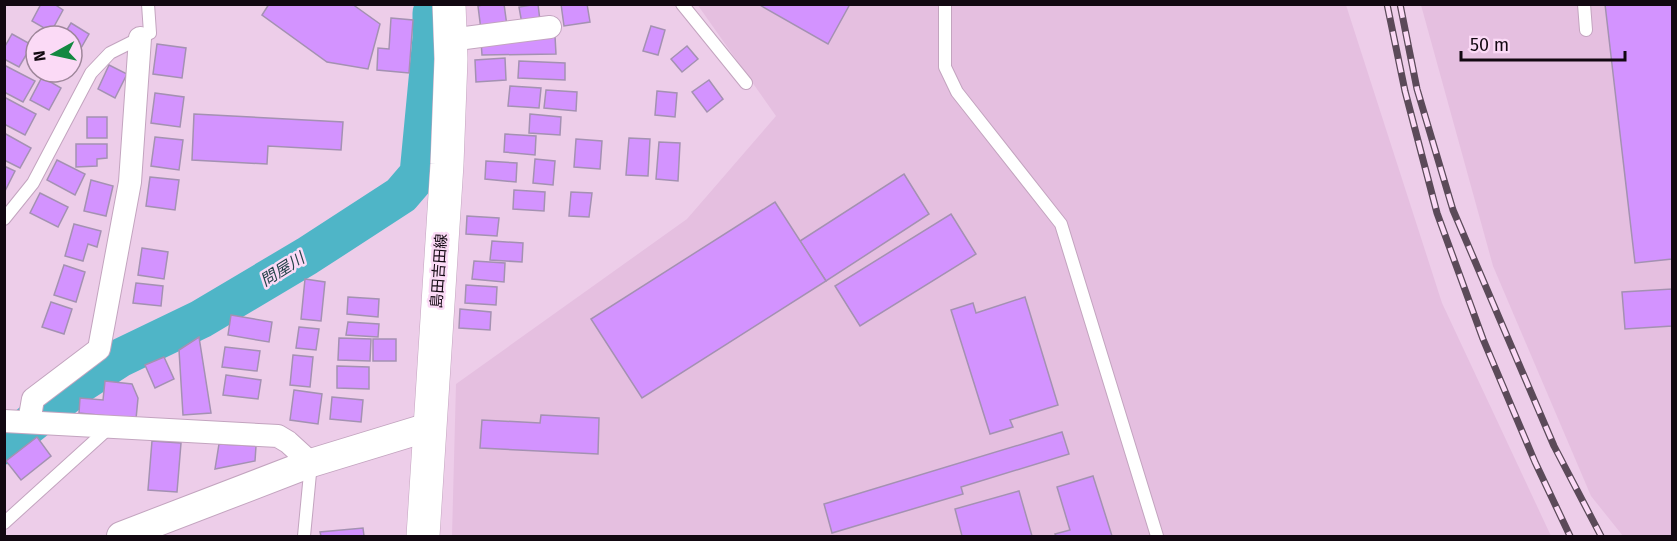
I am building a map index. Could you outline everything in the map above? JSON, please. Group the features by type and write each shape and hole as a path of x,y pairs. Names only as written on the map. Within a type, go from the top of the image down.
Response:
{"main road":[{"name":"島田吉田線","path":"423,537 447,164 449,4"}],"street":[{"path":"450,40 550,27"},
{"path":"29,422 33,399 99,349 130,182 140,38"},
{"path":"4,421 278,436 311,463"},
{"path":"121,537 311,463 429,427"}],"lane":[{"path":"4,219 33,183 92,72 110,53 150,33 148,4"},
{"path":"682,4 746,83"},
{"path":"945,4 945,67 957,92 1061,224 1157,537"},
{"path":"1584,4 1586,30"},
{"path":"4,523 110,427"},
{"path":"304,537 311,463"}],"shaded area":[{"path":"697,4 1346,5 1442,303 1551,536 452,536 456,384 687,219 776,116"},
{"path":"1421,5 1672,5 1672,536 1623,536 1591,496 1493,266"}],"building":[{"path":"41,4 54,4 63,10 55,24 37,24 32,21"},
{"path":"269,4 352,4 380,24 368,69 327,62 262,15"},
{"path":"504,4 507,26 481,30 478,6"},
{"path":"538,4 540,21 522,24 519,7"},
{"path":"561,4 587,4 590,22 564,26"},
{"path":"758,4 850,4 828,44"},
{"path":"1605,4 1672,4 1672,259 1635,263"},
{"path":"391,18 413,20 409,73 377,70 378,48 389,49"},
{"path":"651,26 665,30 658,55 643,51"},
{"path":"84,31 89,34 84,43"},
{"path":"12,34 24,41 24,59 19,67 4,59 4,48"},
{"path":"555,36 556,54 482,55 481,41"},
{"path":"157,44 186,48 182,78 153,74"},
{"path":"687,46 698,59 682,72 671,59"},
{"path":"505,58 506,80 476,82 475,60"},
{"path":"519,61 565,63 565,80 518,78"},
{"path":"4,65 24,75 24,84 33,84 23,102 4,92"},
{"path":"109,65 127,74 115,98 98,89"},
{"path":"709,80 723,99 707,112 692,92"},
{"path":"38,84 54,84 61,88 49,110 30,100"},
{"path":"510,86 541,88 539,108 508,106"},
{"path":"546,90 577,92 576,111 544,108"},
{"path":"657,91 677,93 675,117 655,115"},
{"path":"155,93 184,97 180,127 151,123"},
{"path":"4,97 36,114 25,135 4,124"},
{"path":"194,114 343,122 341,150 268,146 267,164 192,160"},
{"path":"530,114 561,117 560,135 529,133"},
{"path":"87,117 107,117 107,138 87,138"},
{"path":"4,133 31,148 20,168 4,160"},
{"path":"505,134 536,136 535,155 504,152"},
{"path":"155,137 183,140 179,170 151,166"},
{"path":"629,138 650,139 648,176 626,175"},
{"path":"576,139 602,141 600,169 574,167"},
{"path":"659,142 680,143 678,181 656,179"},
{"path":"76,144 107,144 107,158 97,159 97,166 76,167"},
{"path":"535,159 555,161 553,185 533,183"},
{"path":"57,160 85,174 75,195 47,180"},
{"path":"486,161 517,163 516,182 485,179"},
{"path":"4,166 15,171 4,193"},
{"path":"904,174 929,214 826,281 800,241"},
{"path":"150,177 179,180 175,210 146,206"},
{"path":"91,180 113,186 106,216 84,211"},
{"path":"514,190 545,192 544,211 513,209"},
{"path":"571,192 592,193 589,217 569,216"},
{"path":"40,193 68,207 58,227 30,213"},
{"path":"775,202 826,281 642,398 591,319"},
{"path":"951,214 976,254 860,326 835,286"},
{"path":"467,216 499,218 497,236 466,234"},
{"path":"74,224 101,231 97,247 88,244 83,261 65,256"},
{"path":"492,241 523,243 522,262 490,260"},
{"path":"142,248 168,252 164,279 138,275"},
{"path":"474,261 505,263 504,282 472,279"},
{"path":"64,265 85,272 76,302 54,295"},
{"path":"305,279 325,282 321,321 301,319"},
{"path":"136,283 163,286 161,306 133,303"},
{"path":"466,285 497,287 496,305 465,303"},
{"path":"1672,289 1672,326 1625,329 1622,292"},
{"path":"348,297 379,299 378,317 347,314"},
{"path":"1025,297 1058,405 1010,420 1013,427 990,434 951,310 973,303 976,313"},
{"path":"51,302 72,309 64,334 42,327"},
{"path":"460,309 491,312 490,330 459,328"},
{"path":"231,315 272,322 269,342 228,335"},
{"path":"348,322 379,324 378,337 346,335"},
{"path":"299,327 319,329 316,350 296,348"},
{"path":"199,337 211,413 183,415 179,350"},
{"path":"339,338 371,339 370,361 338,360"},
{"path":"373,339 396,339 396,361 373,361"},
{"path":"225,347 260,351 257,371 222,367"},
{"path":"293,355 313,357 310,387 290,385"},
{"path":"164,357 174,379 155,388 145,365"},
{"path":"337,366 369,367 369,389 337,388"},
{"path":"226,375 261,380 258,399 223,395"},
{"path":"105,381 132,384 138,398 136,419 79,413 80,398 103,400"},
{"path":"294,390 322,394 318,424 290,420"},
{"path":"332,397 363,400 361,422 330,419"},
{"path":"541,415 599,418 598,454 480,448 482,420 540,423"},
{"path":"1062,432 1069,454 961,487 963,494 832,533 824,504"},
{"path":"37,437 51,456 21,480 6,461"},
{"path":"152,441 181,443 177,492 148,490"},
{"path":"219,444 256,446 255,461 215,469"},
{"path":"1093,476 1112,536 1056,536 1055,534 1070,530 1057,487"},
{"path":"1019,491 1032,536 962,536 955,509"},
{"path":"363,528 364,536 321,536 320,532"}],"waterway":[{"name":"問屋川","path":"4,445 80,384 120,358 201,319 307,256 401,195 419,174 432,38 432,13"}],"railway":[{"path":"1387,4 1405,91 1437,213 1483,339 1535,462 1570,536"},
{"path":"1400,4 1417,89 1453,210 1554,446 1601,536"}]}
